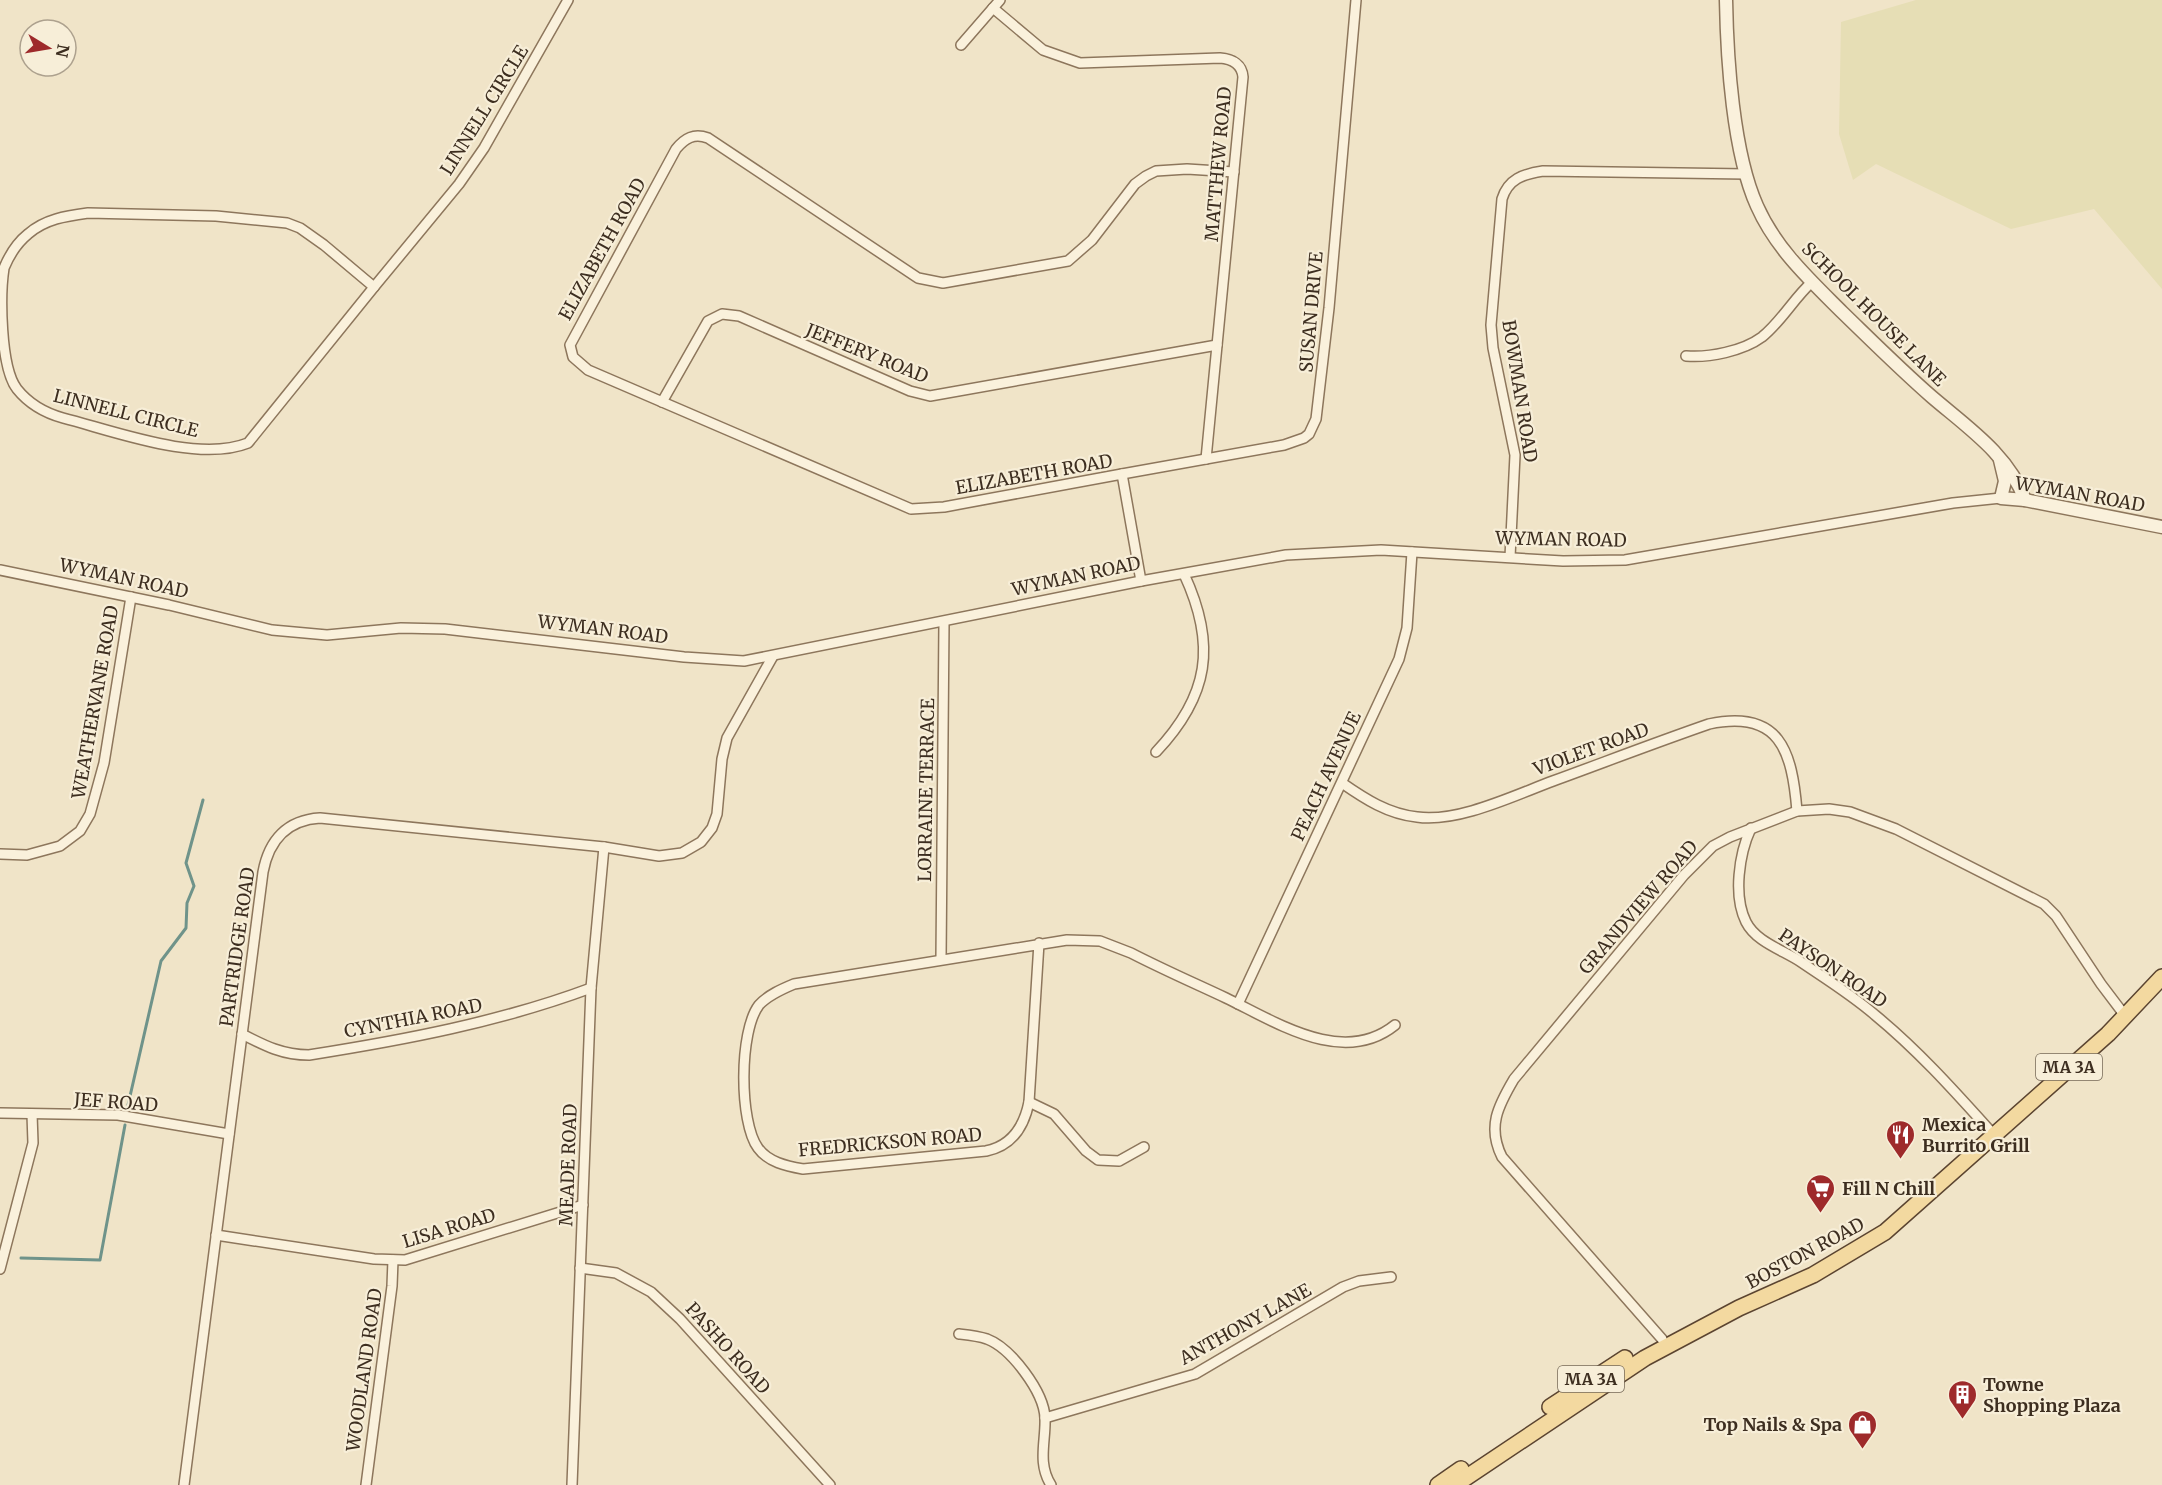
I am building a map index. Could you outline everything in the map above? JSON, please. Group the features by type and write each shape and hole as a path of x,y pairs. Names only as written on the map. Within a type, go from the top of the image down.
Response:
{"main road":[{"name":"BOSTON ROAD","path":"1455,1485 1628,1368 1727,1315 1813,1275 1885,1232 2126,1017 2162,977"},
{"name":"BOSTON ROAD","path":"1438,1485 1596,1376 1662,1339 1727,1315"}],"street":[{"name":"LINNELL CIRCLE","path":"374,287 300,228 280,222 216,216 116,213 87,213 61,217 41,224 27,235 15,247 4,267 0,334 3,356 16,389 48,414 168,444 210,449 236,448 248,443 263,428 459,184 484,148 568,0"},
{"name":"SUSAN DRIVE","path":"1122,474 1297,441 1309,434 1316,419 1329,308 1356,0"},
{"name":"SCHOOL HOUSE LANE","path":"1726,0 1737,123 1746,174 1756,204 1769,229 1812,282 1896,365 1999,456 2015,476 2025,500"},
{"name":"MATTHEW ROAD","path":"996,4 1043,50 1080,63 1220,58 1235,63 1241,69 1243,77 1206,459"},
{"path":"961,45 996,4"},
{"name":"ELIZABETH ROAD","path":"1141,581 1122,474 944,507 911,509 588,370 578,363 570,345 676,149 688,137 708,138 918,278 943,284 1068,261 1092,240 1135,184 1156,171 1187,169 1234,172"},
{"name":"BOWMAN ROAD","path":"1510,557 1515,455 1493,348 1491,325 1502,199 1508,186 1520,176 1543,171 1746,174"},
{"path":"1686,356 1700,357 1719,353 1761,338 1795,297 1812,282"},
{"name":"JEFFERY ROAD","path":"662,402 703,326 722,314 739,316 910,391 930,396 1217,345"},
{"path":"1999,456 2005,482 2001,498"},
{"name":"WYMAN ROAD","path":"0,570 130,597 250,626 296,633 327,636 401,628 445,629 717,660 744,661 1141,581 1320,551 1412,552 1563,561 1644,558 1953,503 2001,498 2025,500 2162,527"},
{"name":"PEACH AVENUE","path":"1238,1004 1399,659 1407,628 1412,552"},
{"path":"1156,752 1192,704 1202,675 1201,631 1193,593 1184,574"},
{"name":"WEATHERVANE ROAD","path":"0,854 27,855 60,846 80,831 90,814 104,764 130,597"},
{"name":"LORRAINE TERRACE","path":"941,959 944,622"},
{"name":"PARTRIDGE ROAD","path":"183,1485 266,857 278,837 294,824 306,819 327,818 604,847 647,854 671,855 692,849 708,835 717,814 722,759 729,732 773,656"},
{"name":"VIOLET ROAD","path":"1342,783 1370,802 1398,813 1418,818 1449,816 1518,794 1709,724 1737,719 1762,724 1779,738 1790,760 1797,811"},
{"name":"GRANDVIEW ROAD","path":"1662,1339 1502,1157 1496,1145 1494,1120 1499,1103 1514,1079 1689,869 1713,846 1751,828 1797,811 1829,809 1870,819 2040,901 2053,912 2100,984 2126,1017"},
{"name":"PAYSON ROAD","path":"1751,828 1740,857 1740,885 1741,907 1753,932 1852,996 1877,1016 1938,1075 1994,1135"},
{"name":"MEADE ROAD","path":"572,1485 591,988 604,847"},
{"name":"FREDRICKSON ROAD","path":"1039,943 1029,1102 1015,1135 1000,1148 803,1169 786,1166 759,1150 751,1136 745,1091 748,1032 760,1004 774,993 794,984 1039,943 1078,939 1111,944 1281,1026 1315,1038 1342,1041 1380,1037 1395,1025"},
{"name":"CYNTHIA ROAD","path":"242,1034 289,1055 309,1055 472,1024 560,1000 591,988"},
{"path":"1029,1102 1054,1114 1086,1151 1098,1160 1119,1161 1144,1147"},
{"name":"JEF ROAD","path":"0,1113 141,1117 229,1134"},
{"path":"0,1269 33,1143 32,1114"},
{"name":"LISA ROAD","path":"216,1235 393,1260 430,1254 583,1206"},
{"name":"WOODLAND ROAD","path":"366,1485 393,1286 393,1260"},
{"name":"PASHO ROAD","path":"580,1268 616,1273 651,1292 680,1319 830,1485"},
{"name":"ANTHONY LANE","path":"1045,1418 1060,1416 1196,1374 1343,1287 1359,1281 1391,1277"},
{"path":"959,1334 992,1342 1011,1359 1038,1391 1045,1418 1043,1460 1051,1485"}],"shaded area":[{"path":"1916,0 2162,0 2162,289 2094,209 2011,229 1876,164 1853,180 1839,134 1841,22"}],"waterway":[{"path":"128,1105 161,961 186,928 187,903 194,886 186,863 203,800"},
{"path":"21,1258 100,1260 125,1125"}],"place":[{"name":"Mexica Burrito Grill","path":"1901,1160"},
{"name":"Fill N Chill","path":"1821,1214"},
{"name":"Towne Shopping Plaza","path":"1962,1420"},
{"name":"Top Nails & Spa","path":"1863,1450"}]}
